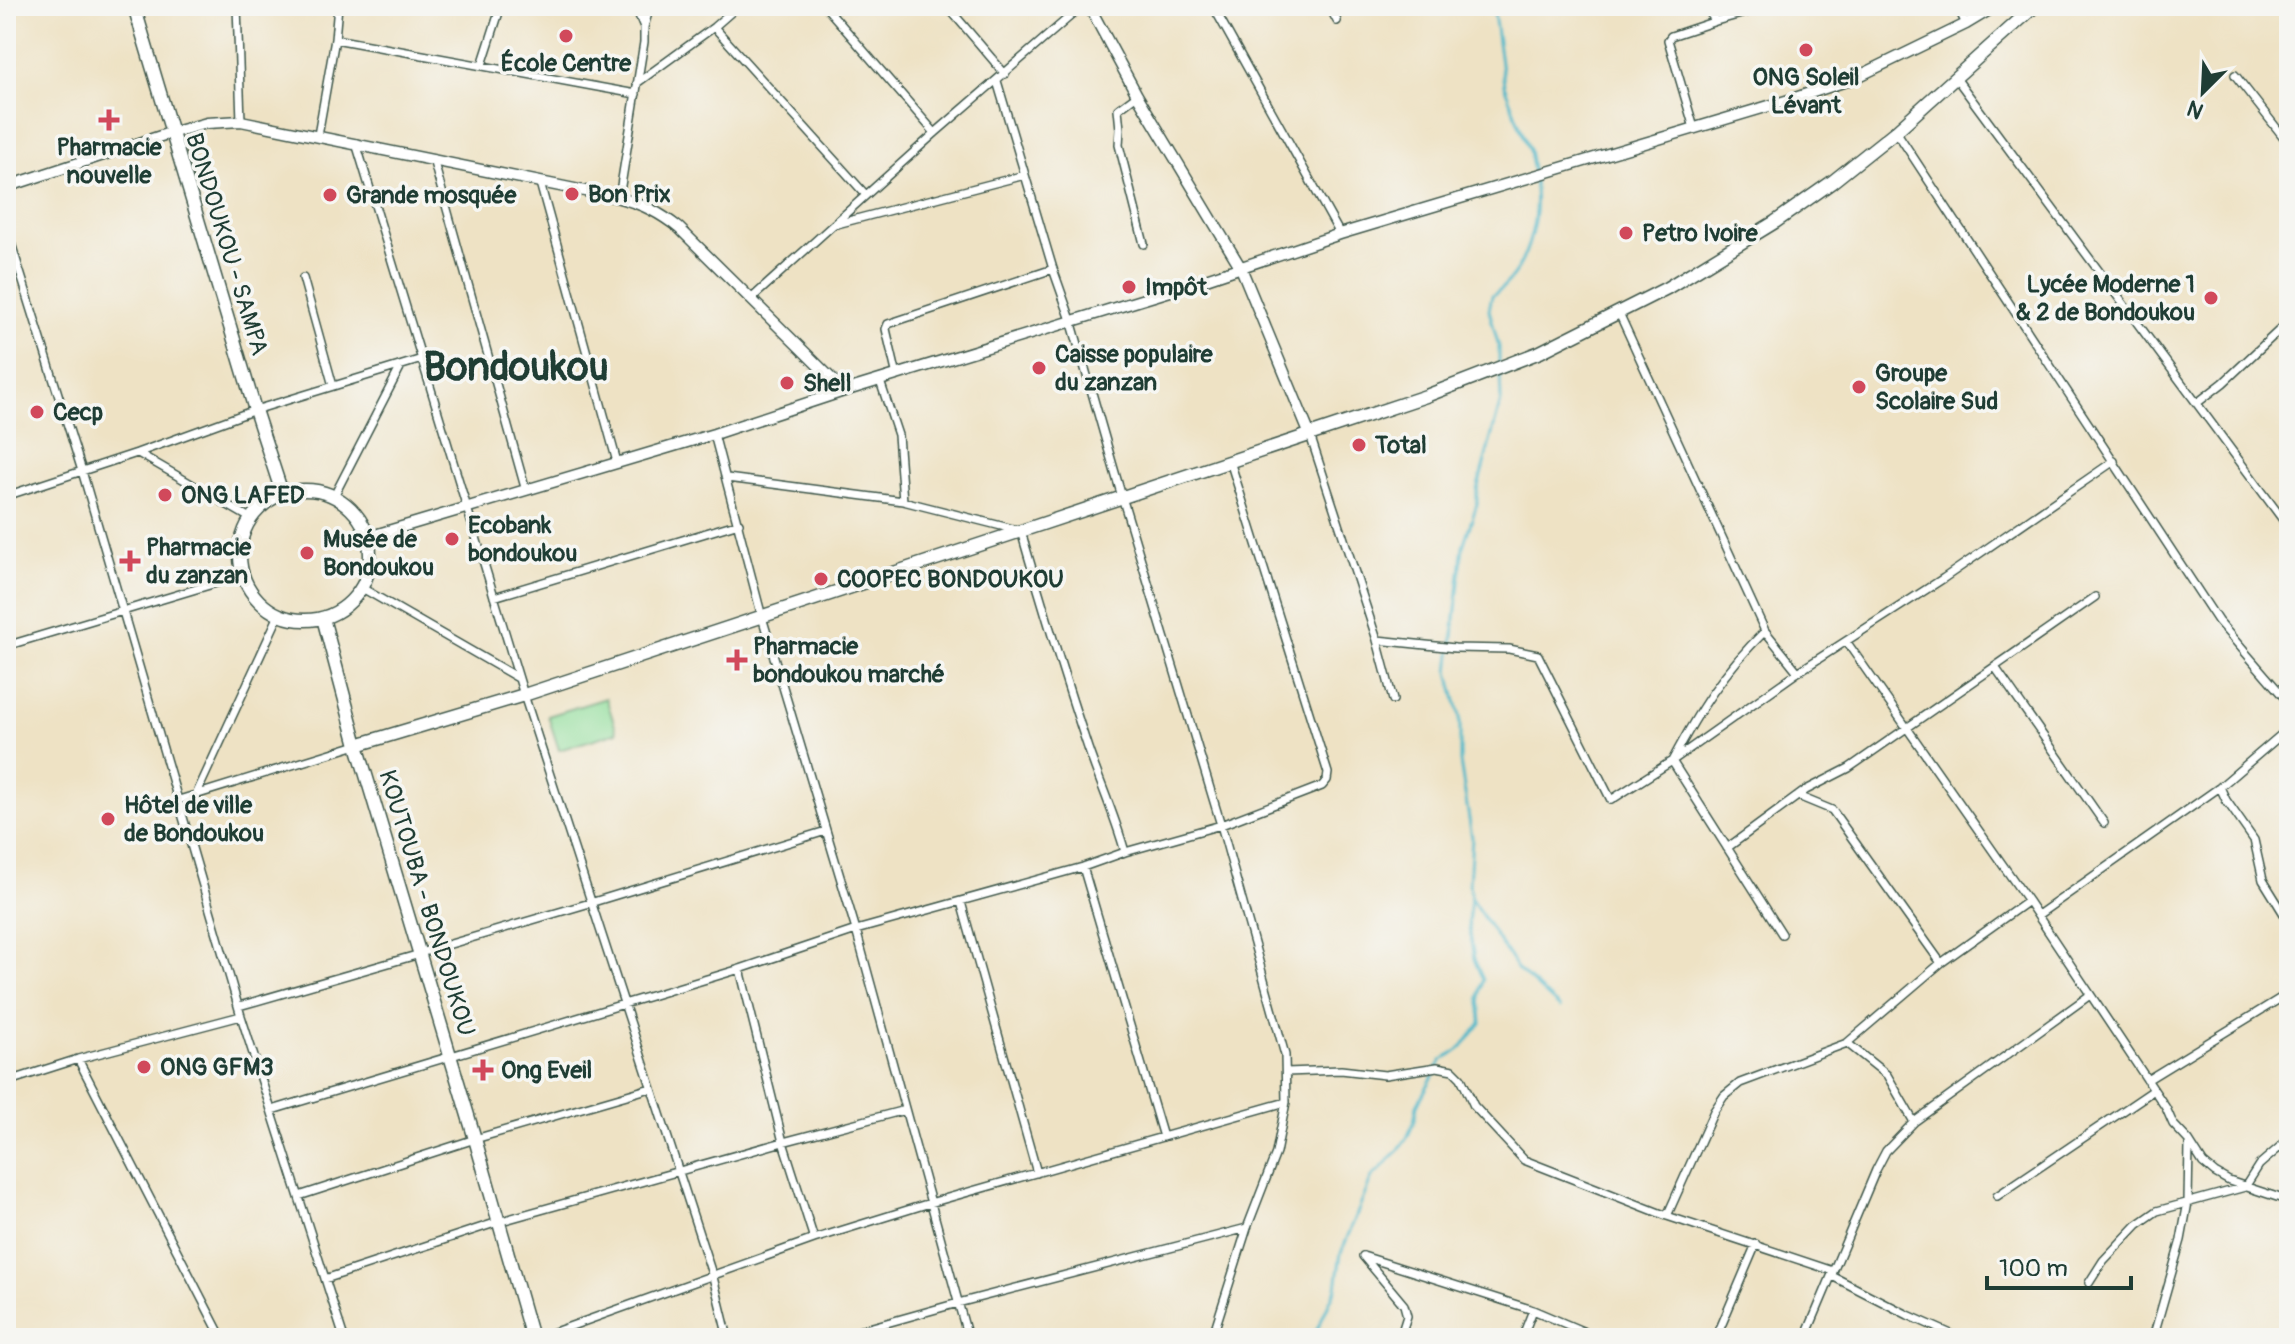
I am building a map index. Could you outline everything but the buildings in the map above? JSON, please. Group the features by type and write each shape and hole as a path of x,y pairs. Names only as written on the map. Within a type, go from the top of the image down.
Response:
{"main road":[{"name":"BONDOUKOU - SAMPA","path":"134,6 170,133 282,493"},
{"path":"357,745 524,695 1310,435 1540,352 1717,259 1775,222 1896,131 2035,6"},
{"path":"309,489 334,496 355,513 368,537 370,563 362,588 346,607 323,618 301,620 279,615 256,599 243,575 239,560 243,531 264,503 282,493 309,489"},
{"name":"KOUTOUBA - BONDOUKOU","path":"323,618 357,745 535,1338"}],"street":[{"path":"237,6 241,121"},
{"path":"318,135 338,6"},
{"path":"482,65 501,6"},
{"path":"635,6 644,27"},
{"path":"619,198 644,27 650,6"},
{"path":"637,83 738,6"},
{"path":"825,6 935,133"},
{"path":"947,6 1005,74"},
{"path":"752,298 1082,6"},
{"path":"1089,6 1137,95 1241,268 1310,435 1377,640 1393,700"},
{"path":"1213,6 1340,234"},
{"path":"1329,6 1337,21"},
{"path":"1704,6 1716,21"},
{"path":"1694,128 1668,40 1671,36 1770,6"},
{"path":"1957,6 1966,24"},
{"path":"368,537 714,434 1340,234 1855,78 1996,6"},
{"path":"714,27 866,195"},
{"path":"335,39 636,94"},
{"path":"2235,75 2289,144"},
{"path":"1956,78 2289,528"},
{"path":"997,81 1221,825 1285,1055 1286,1102 1276,1153 1247,1228 1212,1338"},
{"path":"1137,95 1118,109 1119,145 1144,244"},
{"path":"6,187 170,133 207,123 241,121 619,198 661,214 679,228 844,391"},
{"path":"1896,131 2228,635 2289,703"},
{"path":"356,143 518,678 713,1277 728,1338"},
{"path":"433,159 526,491"},
{"path":"833,225 1025,175"},
{"path":"540,183 617,462"},
{"path":"6,227 82,471 241,1016 344,1338"},
{"path":"897,376 886,329 888,324 1053,269"},
{"path":"303,278 333,386"},
{"path":"1619,313 1765,631 1798,672"},
{"path":"2197,403 2289,321"},
{"path":"6,496 255,410 422,359"},
{"path":"334,496 401,366"},
{"path":"880,381 898,435 903,501"},
{"path":"714,434 762,617 856,930 968,1338"},
{"path":"137,453 250,518"},
{"path":"272,1110 740,969 856,930 1221,825 1322,786 1328,773 1230,460"},
{"path":"1377,640 1455,648 1509,649 1538,655 1611,800 2114,461"},
{"path":"727,478 903,501 1021,531 1053,645 1125,852"},
{"path":"494,597 739,523"},
{"path":"6,646 243,575"},
{"path":"362,588 518,678"},
{"path":"1727,848 1798,796 1849,768 2095,597"},
{"path":"196,795 279,615"},
{"path":"1672,761 1720,680 1765,631"},
{"path":"1846,641 2038,915 2166,1108 2173,1124 2203,1163 2215,1173 2245,1187 2289,1201"},
{"path":"1995,667 2104,823"},
{"path":"2038,915 2220,787 2289,728"},
{"path":"179,800 357,745"},
{"path":"1672,761 1782,934"},
{"path":"2220,787 2254,840 2259,871 2289,922"},
{"path":"1798,796 1832,810 1941,963"},
{"path":"239,1006 826,831"},
{"path":"1083,867 1163,1137"},
{"path":"1667,1216 1714,1111 1724,1096 1740,1083 1847,1043 1941,963 2028,901"},
{"path":"961,902 1037,1173"},
{"path":"740,969 783,1142 814,1239"},
{"path":"2147,1080 2289,993"},
{"path":"1805,1338 1886,1151 1914,1122 2090,995"},
{"path":"6,1082 78,1059 241,1016"},
{"path":"1847,1043 1887,1075 1914,1122"},
{"path":"78,1059 222,1338"},
{"path":"1286,1072 1341,1070 1385,1075 1437,1067 1453,1070 1461,1078 1474,1106 1519,1157 1667,1216 1756,1244 1832,1273 1908,1315 1960,1338"},
{"path":"299,1196 475,1139 651,1088"},
{"path":"1997,1196 2154,1090"},
{"path":"535,1338 814,1239 1286,1102"},
{"path":"325,1279 498,1222 905,1110"},
{"path":"2089,1283 2103,1261 2137,1225 2157,1211 2245,1187 2259,1165 2289,1139"},
{"path":"2153,1338 2181,1240 2188,1202 2189,1141"},
{"path":"833,1338 1247,1228"},
{"path":"1716,1338 1756,1244"},
{"path":"1400,1338 1407,1316 1404,1305 1364,1256 1533,1310 1599,1338"},
{"path":"1522,1338 1533,1310"}],"green space":[{"path":"606,698 617,732 559,750 548,716"}],"waterway":[{"path":"1493,6 1504,85 1529,150 1533,173"},
{"path":"1499,365 1499,347 1489,310 1492,295 1514,274 1528,244 1535,211 1534,180"},
{"path":"1313,1338 1336,1288 1341,1253 1372,1177 1407,1138 1417,1105 1442,1060 1459,1050 1481,1023 1479,997 1483,980 1474,959 1468,922 1472,838 1460,762 1460,717 1449,672 1463,546 1477,504 1477,490 1501,401 1500,372"},
{"path":"1472,900 1518,970 1560,1008"}],"place":[{"name":"École Centre","path":"566,36"},
{"name":"ONG Soleil Lévant","path":"1806,50"},
{"name":"Pharmacie nouvelle","path":"109,120"},
{"name":"Bon Prix","path":"572,194"},
{"name":"Grande mosquée","path":"330,195"},
{"name":"Petro Ivoire","path":"1626,233"},
{"name":"Impôt","path":"1129,287"},
{"name":"Lycée Moderne 1 & 2 de Bondoukou","path":"2211,298"},
{"name":"Caisse populaire du zanzan","path":"1039,368"},
{"name":"Shell","path":"787,383"},
{"name":"Groupe Scolaire Sud","path":"1859,387"},
{"name":"Cecp","path":"37,412"},
{"name":"Total","path":"1359,445"},
{"name":"ONG LAFED","path":"165,495"},
{"name":"Ecobank bondoukou","path":"452,539"},
{"name":"Musée de Bondoukou","path":"307,553"},
{"name":"Pharmacie du zanzan","path":"130,561"},
{"name":"COOPEC BONDOUKOU","path":"821,579"},
{"name":"Pharmacie bondoukou marché","path":"737,660"},
{"name":"Hôtel de ville de Bondoukou","path":"108,819"},
{"name":"ONG GFM3","path":"144,1067"},
{"name":"Ong Eveil","path":"483,1070"}],"district":[{"name":"Bondoukou","path":"516,366"}]}
